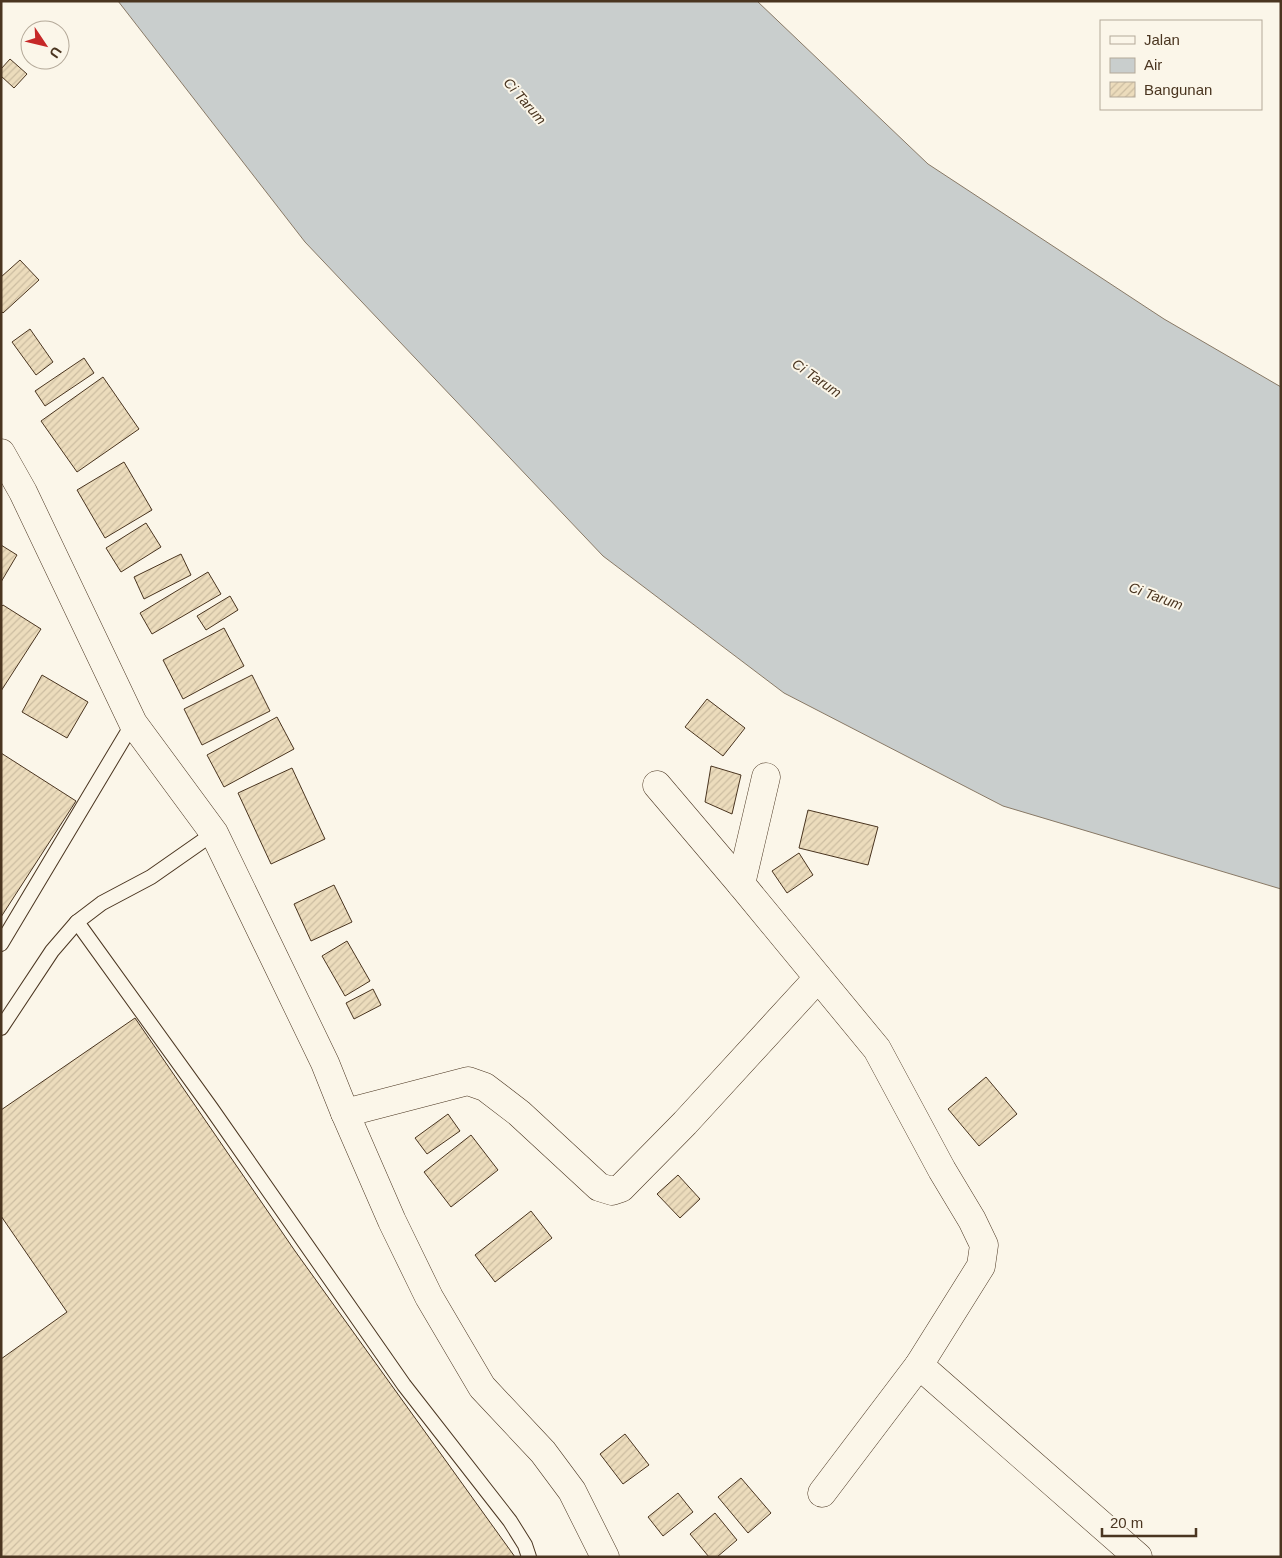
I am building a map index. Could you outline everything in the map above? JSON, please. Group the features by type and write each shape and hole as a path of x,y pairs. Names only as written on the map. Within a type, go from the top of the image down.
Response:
{"street":[{"path":"1,453 23,492 133,723 214,833 325,1063 392,1221 434,1305 482,1387 543,1452 572,1491 605,1557"},
{"path":"741,884 766,777"},
{"path":"657,785 876,1049 942,1170 972,1220 984,1245 981,1266 919,1366 822,1493"},
{"path":"345,1113 468,1081 485,1087 519,1113 599,1187 612,1191 617,1190 640,1170 818,978"},
{"path":"919,1366 1138,1557"}],"lane":[{"path":"1,944 133,723"},
{"path":"1,1028 52,951 77,922 102,903 151,877 214,833"},
{"path":"77,922 404,1385 510,1521 529,1557"}],"water":[{"name":"Ci Tarum","path":"118,1 757,1 928,164 1164,319 1281,387 1281,889 1003,806 784,693 603,556 305,242"}],"building":[{"path":"10,59 20,70 27,74 14,88 1,76 1,69"},
{"path":"20,260 39,280 3,313 1,311 1,277"},
{"path":"30,329 53,362 36,375 12,342"},
{"path":"84,358 94,373 45,406 35,391"},
{"path":"103,377 139,429 77,472 41,421"},
{"path":"124,462 152,510 105,538 77,490"},
{"path":"146,523 161,547 121,572 106,548"},
{"path":"1,545 17,555 1,582"},
{"path":"181,554 191,575 144,599 134,577"},
{"path":"208,572 221,594 152,634 140,613"},
{"path":"230,596 238,610 206,630 197,616"},
{"path":"3,605 41,629 1,691 1,607"},
{"path":"224,628 244,666 183,699 163,660"},
{"path":"42,675 88,702 67,738 22,712"},
{"path":"252,675 270,711 202,745 184,709"},
{"path":"707,699 745,728 723,756 685,727"},
{"path":"277,717 294,749 224,787 207,755"},
{"path":"1,753 76,801 1,917"},
{"path":"711,766 741,775 732,814 705,802"},
{"path":"292,768 325,839 271,864 238,793"},
{"path":"808,810 878,827 868,865 799,848"},
{"path":"799,853 813,875 787,893 772,871"},
{"path":"334,885 352,922 311,941 294,904"},
{"path":"347,941 370,981 345,996 322,956"},
{"path":"373,989 381,1005 354,1019 346,1003"},
{"path":"135,1018 295,1251 515,1557 1,1557 1,1359 67,1312 1,1216 1,1110"},
{"path":"986,1077 1017,1114 979,1146 948,1109"},
{"path":"448,1114 460,1131 427,1154 415,1138"},
{"path":"471,1135 498,1170 451,1207 424,1172"},
{"path":"678,1175 700,1199 680,1218 657,1194"},
{"path":"531,1211 552,1238 495,1282 475,1255"},
{"path":"625,1434 649,1465 623,1484 600,1454"},
{"path":"741,1478 771,1513 748,1533 718,1497"},
{"path":"678,1493 693,1512 663,1536 648,1517"},
{"path":"715,1513 737,1540 717,1557 709,1557 690,1534"}]}
